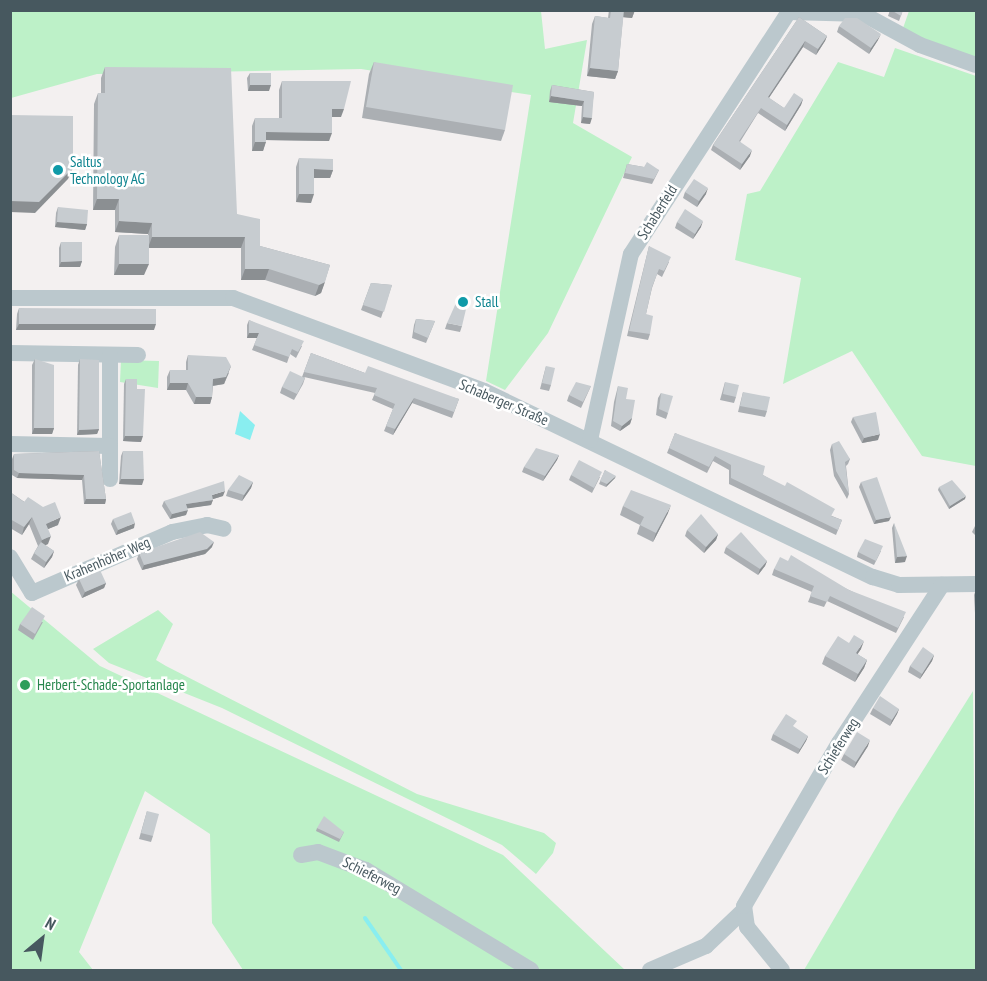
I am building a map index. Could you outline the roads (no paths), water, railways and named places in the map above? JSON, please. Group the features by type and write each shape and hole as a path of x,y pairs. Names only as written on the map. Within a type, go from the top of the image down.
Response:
{"street":[{"name":"Schaberfeld","path":"590,440 631,254 782,11 863,14 900,35 976,65"},
{"name":"Schaberger Straße","path":"10,298 233,298 484,391 873,577 899,585 976,584"},
{"path":"10,353 138,355"},
{"path":"110,354 110,479"},
{"path":"10,444 110,446"},
{"name":"Krahenhöher Weg","path":"10,557 32,593 172,532 207,525 224,529"},
{"name":"Schieferweg","path":"650,970 706,946 742,912 835,750 942,585"},
{"name":"Schieferweg","path":"301,855 326,854 366,870 531,970"},
{"path":"742,912 755,940 782,970"}],"water":[{"path":"240,411 255,425 250,440 235,434"}],"waterway":[{"path":"365,918 401,970"}],"place":[{"name":"Saltus Technology AG","path":"58,170"},
{"name":"Stall","path":"463,302"},
{"name":"Herbert-Schade-Sportanlage","path":"25,685"}]}
